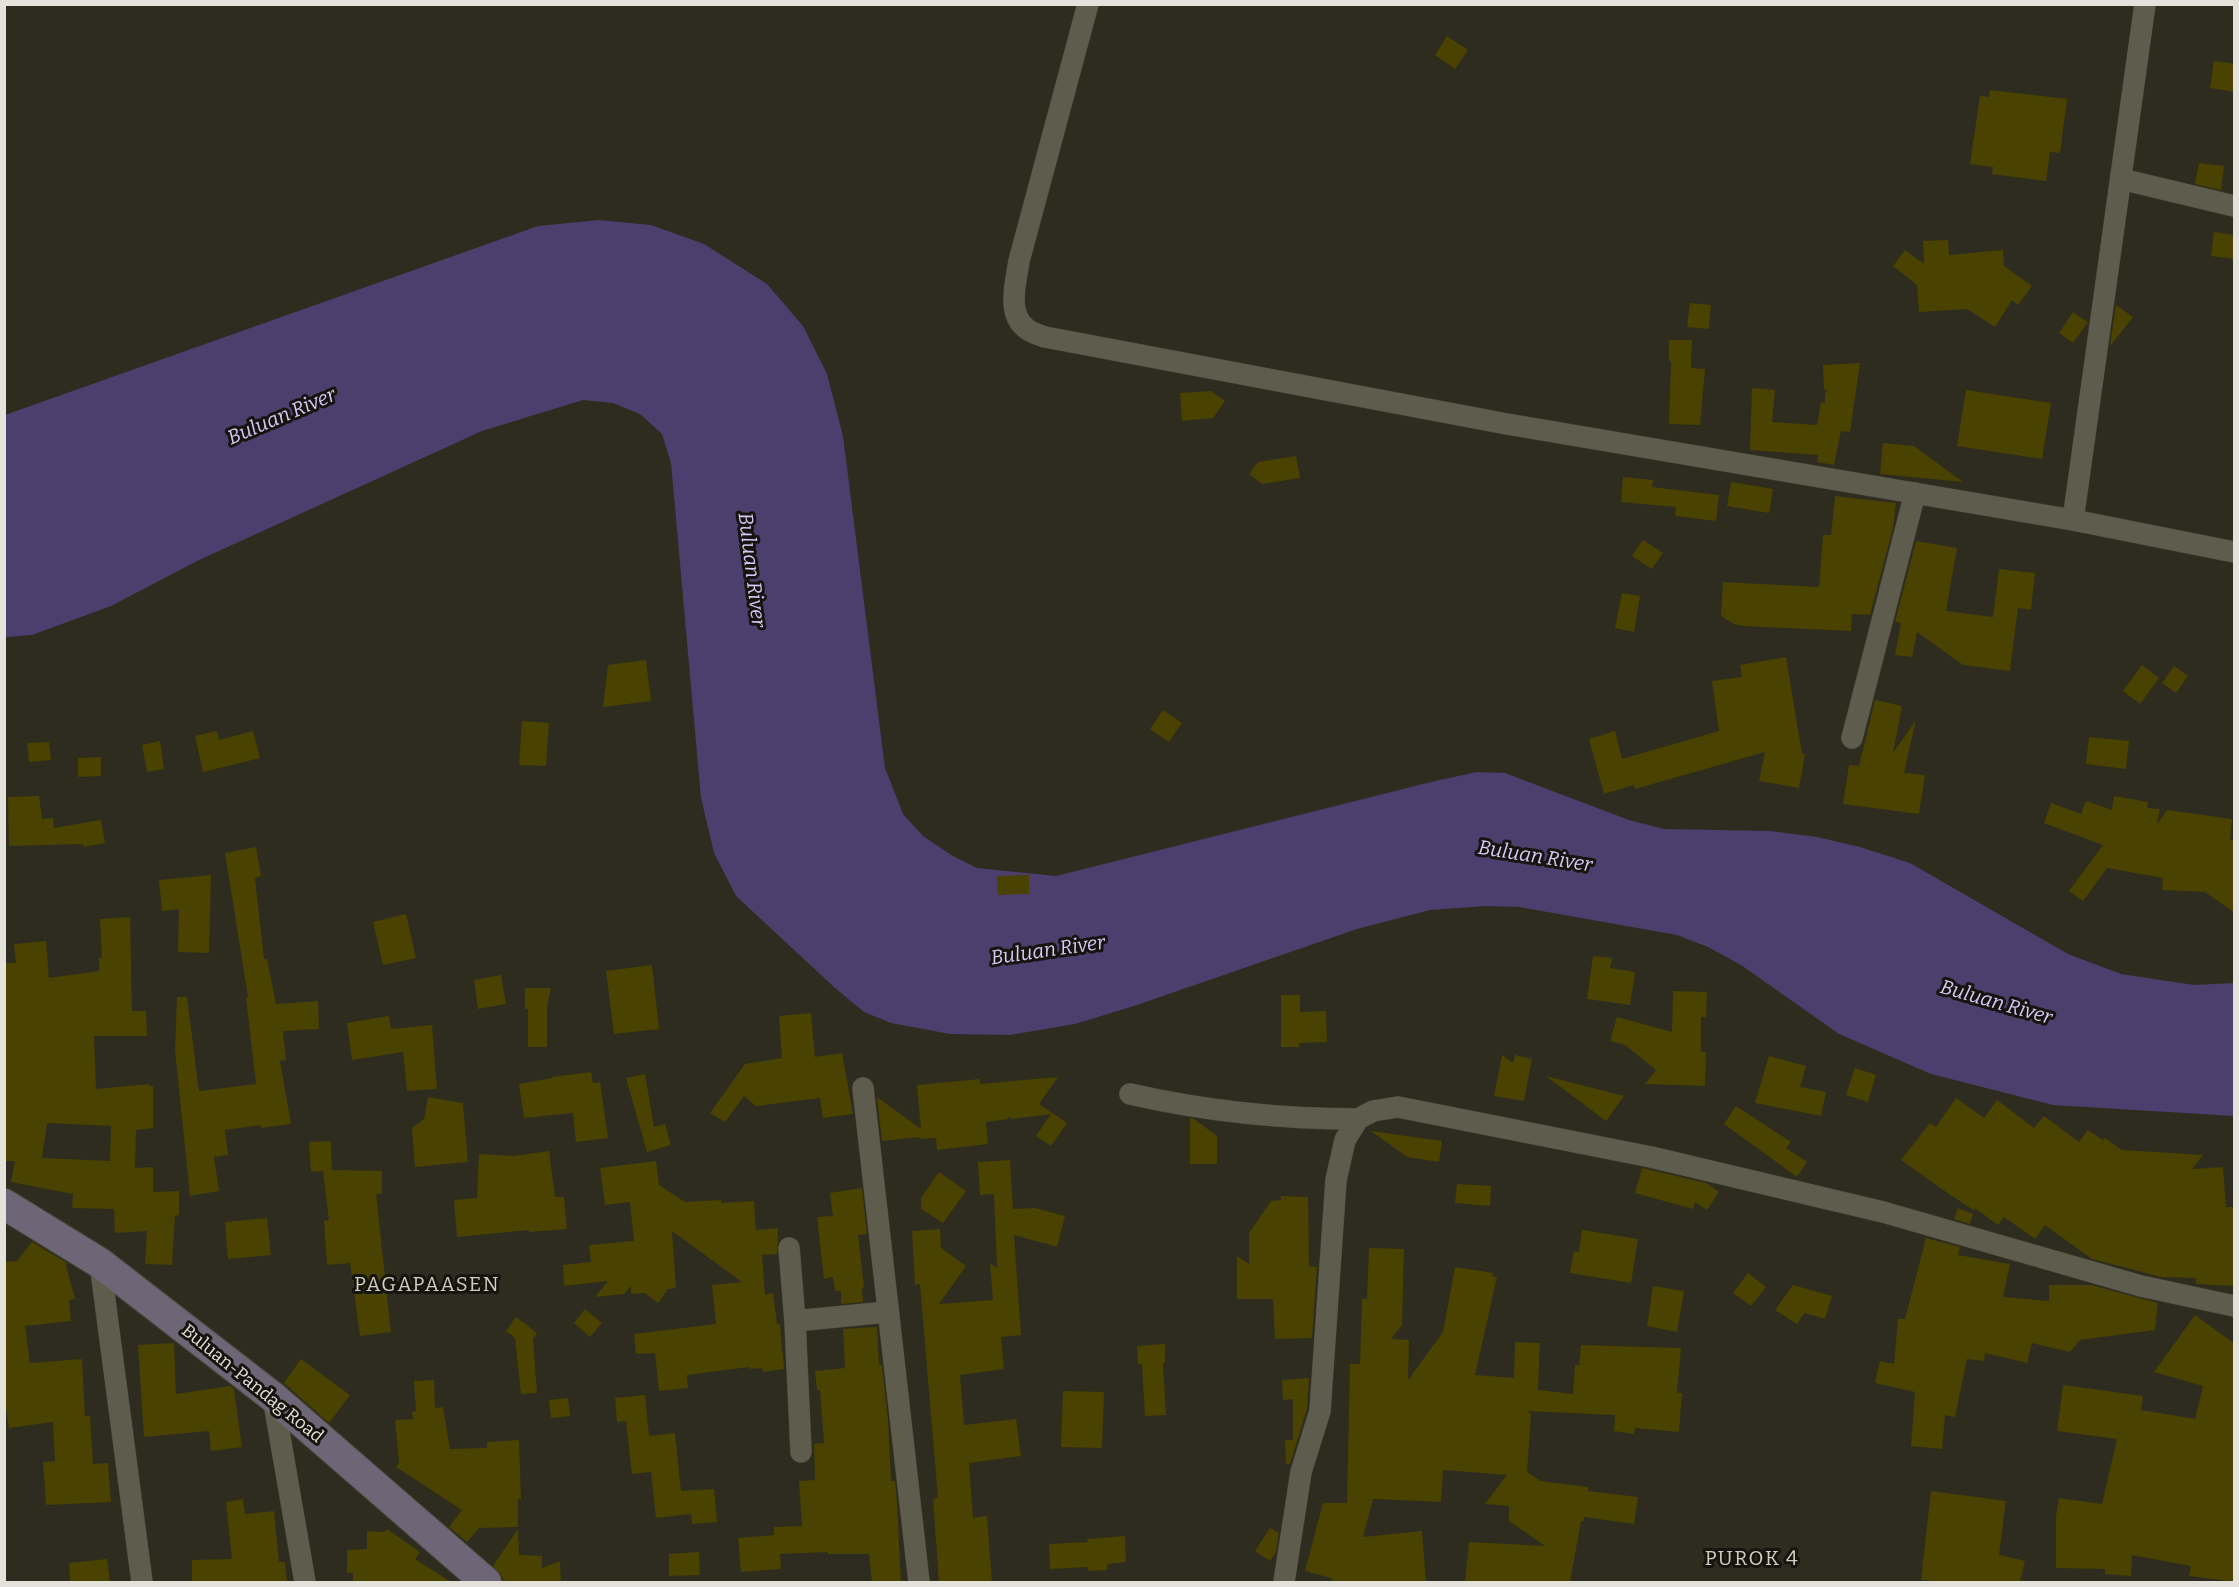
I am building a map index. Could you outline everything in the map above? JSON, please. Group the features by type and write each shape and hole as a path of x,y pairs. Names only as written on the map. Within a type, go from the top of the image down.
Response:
{"main road":[{"name":"Buluan-Pandag Road","path":"4,1204 100,1263 273,1397 479,1579"}],"street":[{"path":"1088,4 1019,261 1013,302 1017,316 1025,328 1045,337 1507,424 2073,520 2235,552"},
{"path":"2073,520 2145,4"},
{"path":"2121,179 2235,206"},
{"path":"1852,738 1915,494"},
{"path":"863,1088 919,1582"},
{"path":"1130,1094 1185,1106 1301,1119 1358,1119 1373,1111 1398,1107 1651,1157 1883,1212 2141,1286 2235,1306"},
{"path":"1284,1582 1300,1472 1320,1411 1336,1180 1346,1140 1358,1119"},
{"path":"789,1248 801,1452"},
{"path":"100,1263 142,1582"},
{"path":"795,1321 887,1312"},
{"path":"273,1397 305,1582"}],"water":[{"name":"Buluan River","path":"599,220 651,225 704,244 767,284 803,326 827,374 843,436 885,768 903,814 923,836 951,855 977,868 1056,876 1435,781 1477,772 1505,773 1629,820 1664,829 1770,831 1817,837 1860,847 1910,863 2068,954 2121,974 2194,985 2234,983 2234,1116 2053,1105 1931,1074 1839,1034 1741,965 1708,947 1677,935 1519,907 1487,906 1430,910 1357,929 1075,1024 1010,1035 950,1034 891,1023 864,1012 736,896 714,853 701,798 671,463 662,434 640,414 613,403 583,400 482,431 197,561 111,606 32,635 5,637 5,415 538,226"}],"building":[{"path":"1447,36 1468,50 1455,69 1435,55"},
{"path":"2214,61 2235,64 2235,92 2210,88"},
{"path":"1990,90 2067,99 2060,153 2050,152 2046,181 1992,174 1993,167 1970,164 1980,96 1989,97"},
{"path":"2199,163 2224,166 2221,190 2195,184"},
{"path":"2214,232 2235,235 2235,259 2211,256"},
{"path":"1948,240 1949,255 2003,250 2004,266 2032,286 2018,305 2012,300 1995,327 1967,309 1919,312 1917,285 1893,266 1905,250 1924,264 1923,241"},
{"path":"1690,303 1711,305 1709,329 1687,327"},
{"path":"2116,305 2133,317 2110,345"},
{"path":"2073,312 2088,322 2073,343 2059,333"},
{"path":"1669,340 1692,340 1691,368 1705,369 1700,425 1669,424 1671,361 1669,361"},
{"path":"1860,363 1850,432 1841,431 1834,465 1817,462 1818,455 1750,450 1752,388 1775,390 1772,422 1817,425 1821,402 1825,403 1825,392 1829,393 1824,389 1823,365"},
{"path":"1966,390 2051,403 2042,459 1957,446"},
{"path":"1211,391 1225,401 1213,418 1182,421 1180,393"},
{"path":"1883,443 1914,446 1963,482 1880,474"},
{"path":"1296,456 1300,478 1262,484 1249,474 1258,462"},
{"path":"1623,477 1653,480 1652,487 1719,495 1716,521 1675,516 1676,507 1621,502"},
{"path":"1731,482 1773,489 1769,513 1727,506"},
{"path":"1835,496 1896,503 1893,528 1870,615 1852,614 1851,631 1743,626 1734,624 1721,616 1723,582 1819,587 1823,535 1831,535"},
{"path":"1643,540 1663,553 1652,569 1632,556"},
{"path":"1916,541 1957,548 1946,611 1993,617 1999,569 2035,573 2031,610 2018,608 2010,671 1963,665 1917,632 1912,657 1895,655 1901,623 1895,622"},
{"path":"1622,593 1640,596 1634,632 1615,628"},
{"path":"1786,657 1802,754 1805,754 1799,788 1759,781 1765,752 1635,789 1634,785 1604,794 1589,739 1615,731 1622,759 1719,731 1712,681 1742,677 1740,665"},
{"path":"646,660 651,701 603,707 608,665"},
{"path":"2142,665 2159,678 2140,704 2123,691"},
{"path":"2174,666 2188,676 2176,693 2162,683"},
{"path":"1875,700 1902,706 1893,753 1916,720 1904,773 1925,775 1919,814 1843,804 1849,765 1859,766"},
{"path":"1163,710 1182,723 1169,742 1150,729"},
{"path":"522,721 549,723 546,766 519,765"},
{"path":"217,731 219,740 253,731 260,758 203,772 195,736"},
{"path":"2089,737 2129,741 2126,769 2086,764"},
{"path":"160,741 164,769 147,772 142,745"},
{"path":"49,742 51,760 29,762 27,743"},
{"path":"101,757 101,776 78,777 78,758"},
{"path":"39,796 42,819 53,818 54,828 101,820 105,843 84,847 83,844 9,846 8,797"},
{"path":"2114,796 2148,802 2147,808 2160,809 2157,824 2167,810 2232,819 2230,840 2235,840 2235,913 2205,892 2162,890 2163,878 2107,868 2083,901 2069,891 2103,845 2044,823 2051,803 2081,814 2086,801 2112,810"},
{"path":"256,847 261,876 255,878 264,959 267,959 276,1004 318,1001 319,1029 283,1031 286,1060 280,1061 291,1124 225,1130 228,1155 214,1157 219,1191 190,1196 175,1050 177,997 187,997 199,1091 256,1084 246,998 248,997 225,853"},
{"path":"211,875 209,953 178,952 179,909 162,911 159,880"},
{"path":"1029,875 1029,894 998,895 997,876"},
{"path":"406,914 416,958 383,965 373,922"},
{"path":"130,917 132,1011 146,1011 147,1036 94,1036 96,1089 149,1084 153,1086 153,1128 136,1130 135,1168 153,1167 153,1192 179,1191 179,1215 175,1216 172,1265 145,1264 147,1231 115,1233 114,1209 72,1208 73,1194 11,1182 15,1161 4,1161 4,963 16,963 14,944 46,941 49,978 99,971 99,958 102,958 100,919","holes":["47,1123 111,1126 110,1161 42,1158"]},
{"path":"1593,956 1612,958 1610,968 1635,972 1630,1005 1587,999"},
{"path":"652,965 659,1029 614,1034 606,971"},
{"path":"501,975 506,1004 478,1009 474,980"},
{"path":"525,988 551,988 547,1007 547,1047 528,1047 528,1009 525,1009"},
{"path":"1673,991 1707,992 1706,1017 1701,1017 1701,1052 1706,1052 1705,1086 1645,1084 1656,1070 1625,1045 1610,1041 1617,1017 1672,1032"},
{"path":"1281,995 1300,995 1300,1012 1326,1011 1327,1042 1299,1043 1299,1047 1281,1047"},
{"path":"811,1013 815,1057 842,1053 853,1114 823,1118 820,1098 756,1106 744,1096 725,1122 710,1113 745,1064 782,1058 779,1016"},
{"path":"389,1016 391,1029 432,1025 437,1089 407,1091 403,1052 352,1060 347,1023"},
{"path":"1502,1055 1513,1063 1515,1055 1532,1059 1524,1101 1494,1096"},
{"path":"1769,1056 1806,1066 1800,1087 1826,1092 1821,1116 1755,1103"},
{"path":"1855,1068 1876,1075 1868,1102 1846,1095"},
{"path":"591,1072 593,1083 600,1082 608,1138 576,1142 573,1113 524,1118 519,1084"},
{"path":"645,1074 654,1127 665,1124 671,1145 647,1152 626,1078"},
{"path":"1546,1076 1597,1089 1624,1096 1606,1121"},
{"path":"1058,1077 1039,1104 1067,1123 1051,1146 1036,1136 1051,1114 1011,1119 1008,1116 1008,1119 986,1122 988,1144 937,1150 936,1138 919,1139 920,1137 882,1141 877,1097 921,1129 917,1085 980,1079 980,1084"},
{"path":"428,1097 463,1103 468,1162 415,1167 412,1128 424,1119"},
{"path":"1956,1098 1984,1118 1997,1100 2034,1128 2044,1116 2079,1142 2088,1130 2122,1150 2203,1155 2192,1169 2223,1167 2226,1207 2235,1207 2235,1286 2196,1284 2196,1278 2161,1277 2092,1259 2045,1225 2035,1239 2004,1217 1998,1225 1975,1208 1975,1211 1949,1194 1901,1160 1930,1123 1936,1127"},
{"path":"1736,1106 1791,1142 1786,1148 1807,1162 1797,1177 1724,1124"},
{"path":"1190,1118 1217,1136 1217,1164 1190,1164"},
{"path":"1371,1131 1442,1141 1439,1162 1407,1157"},
{"path":"331,1141 332,1170 382,1171 382,1194 376,1194 391,1332 360,1336 350,1263 327,1265 324,1221 329,1220 323,1171 311,1172 309,1142"},
{"path":"549,1151 555,1197 564,1197 567,1229 457,1237 454,1200 477,1198 479,1154 514,1156"},
{"path":"1010,1160 1013,1209 1035,1208 1065,1216 1057,1247 1014,1235 1021,1335 1001,1337 1004,1369 960,1375 964,1425 1016,1419 1021,1456 969,1463 973,1518 987,1516 992,1582 939,1582 933,1499 938,1498 920,1284 915,1285 912,1231 940,1229 941,1248 966,1266 939,1304 993,1300 990,1263 997,1268 994,1194 980,1195 978,1162"},
{"path":"656,1161 659,1185 685,1202 754,1201 756,1230 778,1228 777,1254 762,1255 765,1295 773,1293 777,1324 780,1324 784,1369 763,1372 762,1368 750,1369 749,1367 687,1375 688,1388 659,1391 655,1353 636,1354 634,1334 716,1324 712,1285 742,1282 672,1231 676,1288 668,1289 658,1303 645,1293 631,1294 631,1286 624,1294 595,1297 608,1281 564,1286 563,1265 591,1262 589,1245 634,1241 630,1202 605,1205 600,1168"},
{"path":"1642,1168 1706,1183 1719,1192 1707,1210 1695,1202 1693,1209 1635,1193"},
{"path":"939,1172 966,1191 943,1223 921,1209 921,1198"},
{"path":"1457,1184 1491,1186 1490,1206 1455,1203"},
{"path":"862,1188 867,1234 858,1235 864,1287 862,1288 863,1302 841,1304 841,1291 835,1291 833,1277 824,1279 817,1217 833,1216 830,1193"},
{"path":"1281,1196 1308,1197 1309,1266 1317,1267 1312,1338 1275,1339 1273,1299 1237,1299 1237,1256 1249,1264 1249,1233 1271,1201 1281,1200"},
{"path":"1958,1208 1973,1214 1970,1224 1954,1219"},
{"path":"267,1218 271,1255 228,1259 225,1222"},
{"path":"1582,1230 1638,1239 1631,1283 1570,1273 1574,1251 1579,1252"},
{"path":"1926,1238 1960,1247 1958,1255 2010,1264 2003,1297 2049,1301 2049,1285 2091,1285 2158,1303 2155,1330 2080,1340 2070,1352 2032,1343 2027,1363 1985,1353 1984,1361 1967,1359 1955,1417 1945,1415 1942,1449 1911,1446 1915,1392 1875,1383 1880,1361 1894,1364 1898,1319 1905,1319"},
{"path":"32,1242 67,1263 75,1299 69,1300 71,1321 25,1326 30,1363 82,1359 85,1416 90,1416 93,1464 108,1463 111,1502 46,1505 43,1462 55,1461 53,1422 9,1428 4,1397 4,1262 17,1261"},
{"path":"1369,1248 1404,1249 1402,1325 1391,1339 1409,1340 1408,1380 1443,1332 1455,1267 1493,1273 1492,1276 1497,1277 1475,1375 1514,1378 1515,1342 1540,1343 1538,1390 1573,1394 1575,1365 1579,1365 1581,1345 1681,1348 1677,1393 1682,1393 1679,1432 1635,1428 1634,1434 1614,1431 1615,1415 1527,1411 1531,1414 1527,1472 1541,1481 1588,1487 1588,1491 1638,1497 1634,1524 1584,1517 1584,1521 1581,1521 1570,1582 1465,1582 1469,1542 1545,1546 1509,1521 1509,1506 1485,1504 1507,1475 1443,1470 1441,1502 1373,1499 1363,1537 1422,1531 1426,1582 1332,1582 1331,1578 1305,1571 1323,1503 1347,1503 1350,1364 1360,1364 1362,1299 1367,1299"},
{"path":"1748,1273 1766,1287 1751,1306 1733,1293"},
{"path":"1793,1285 1832,1296 1825,1319 1804,1313 1797,1324 1775,1310"},
{"path":"1653,1286 1684,1291 1677,1332 1647,1326"},
{"path":"585,1309 602,1323 590,1337 574,1323"},
{"path":"2195,1315 2235,1344 2235,1582 2189,1576 2191,1566 2132,1555 2131,1576 2105,1574 2105,1569 2056,1568 2056,1516 2059,1498 2102,1504 2117,1439 2057,1431 2063,1385 2143,1396 2141,1410 2195,1419 2203,1386 2154,1372"},
{"path":"516,1317 537,1333 533,1339 537,1393 521,1394 515,1338 506,1331"},
{"path":"877,1327 879,1365 882,1365 888,1420 891,1481 895,1481 901,1582 872,1582 869,1554 828,1554 828,1552 780,1554 781,1569 741,1572 738,1538 774,1535 774,1527 802,1526 799,1481 815,1480 814,1444 824,1443 820,1390 817,1390 815,1371 845,1368 843,1329"},
{"path":"174,1343 176,1394 230,1386 234,1389 242,1447 211,1451 209,1431 144,1437 138,1345"},
{"path":"1165,1344 1165,1363 1163,1363 1166,1415 1145,1416 1142,1364 1138,1364 1137,1346"},
{"path":"301,1359 350,1395 329,1423 284,1383"},
{"path":"1309,1378 1307,1409 1290,1464 1286,1464 1285,1440 1293,1440 1293,1399 1283,1400 1282,1380"},
{"path":"434,1380 435,1408 443,1407 450,1449 487,1448 487,1442 519,1440 521,1499 518,1499 518,1527 479,1528 467,1542 449,1527 462,1510 396,1467 399,1463 395,1420 413,1419 412,1412 416,1411 414,1381"},
{"path":"1063,1391 1104,1392 1102,1448 1061,1447"},
{"path":"645,1395 649,1436 675,1433 681,1491 714,1489 717,1522 692,1524 691,1514 656,1518 651,1472 632,1474 626,1421 617,1422 615,1398"},
{"path":"568,1398 570,1416 551,1418 549,1400"},
{"path":"1931,1491 2006,1501 1999,1555 2025,1561 2020,1582 1921,1580"},
{"path":"243,1499 245,1514 274,1511 279,1562 285,1562 287,1582 192,1582 192,1560 232,1559 226,1502"},
{"path":"1270,1528 1279,1533 1276,1552 1270,1561 1255,1551"},
{"path":"387,1529 420,1552 415,1559 451,1582 353,1582 353,1573 347,1573 347,1550 367,1549 367,1531 384,1532"},
{"path":"518,1529 519,1555 542,1556 542,1568 560,1561 561,1582 508,1582 503,1580 493,1566"},
{"path":"1125,1536 1126,1562 1107,1564 1107,1570 1088,1571 1088,1567 1050,1569 1049,1544 1088,1542 1087,1539"},
{"path":"699,1552 700,1575 669,1576 669,1554"},
{"path":"107,1559 110,1582 70,1582 69,1563"}],"district":[{"name":"PAGAPAASEN","path":"427,1285"},
{"name":"PUROK 4","path":"1752,1559"}]}
